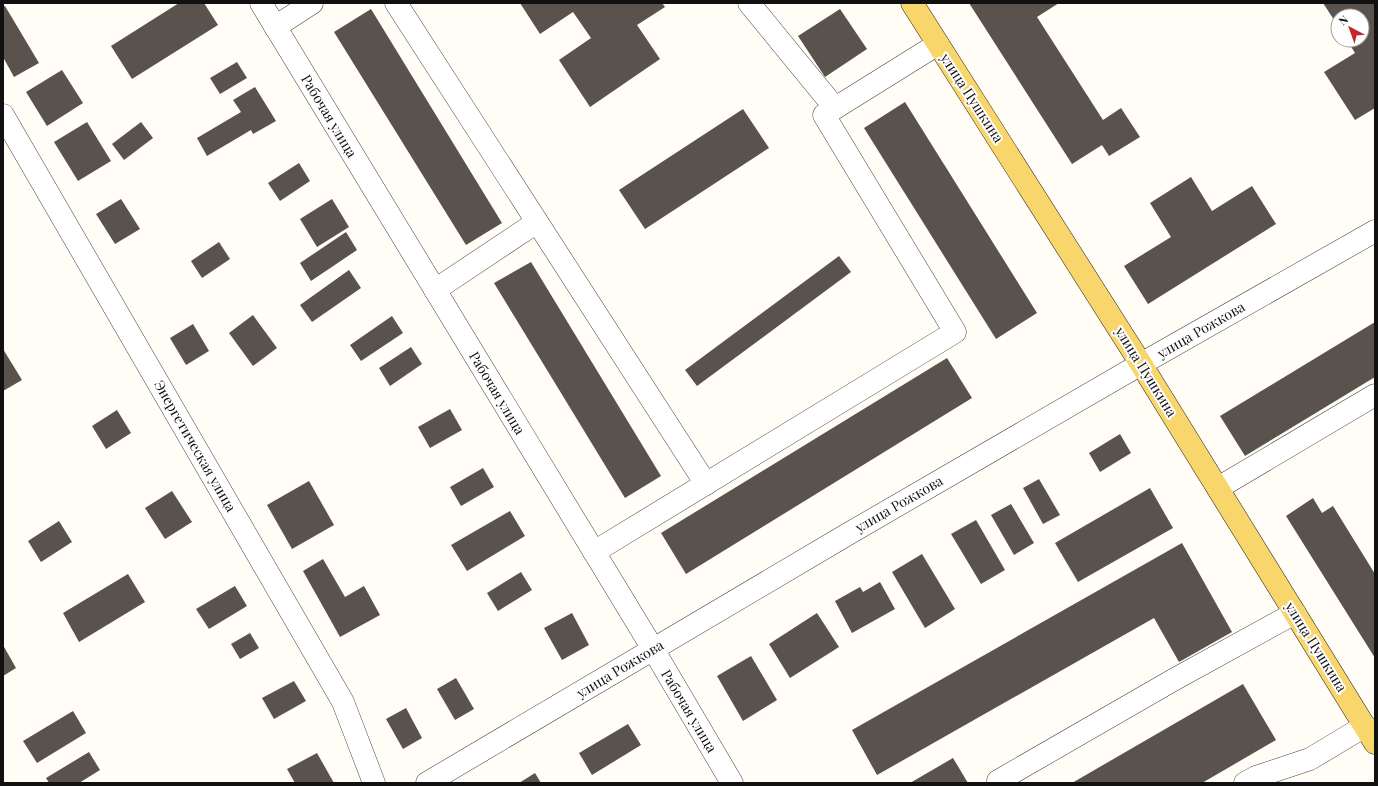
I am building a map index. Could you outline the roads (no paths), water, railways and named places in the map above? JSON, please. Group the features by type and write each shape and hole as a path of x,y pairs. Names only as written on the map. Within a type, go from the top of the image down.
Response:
{"main road":[{"name":"улица Пушкина","path":"912,3 1141,364 1370,734"}],"street":[{"name":"Рабочая улица","path":"261,3 653,649 732,783"},
{"path":"275,27 312,3"},
{"path":"396,3 706,484"},
{"path":"749,3 835,108"},
{"path":"594,552 955,332 824,115 938,44"},
{"name":"Энергетическая улица","path":"3,115 343,702 374,783"},
{"path":"435,290 537,222"},
{"name":"улица Рожкова","path":"427,783 854,530 1375,231"},
{"path":"1218,488 1375,395"},
{"path":"998,781 1175,679 1295,613"},
{"path":"1245,783 1256,777 1310,759 1370,734"}]}
